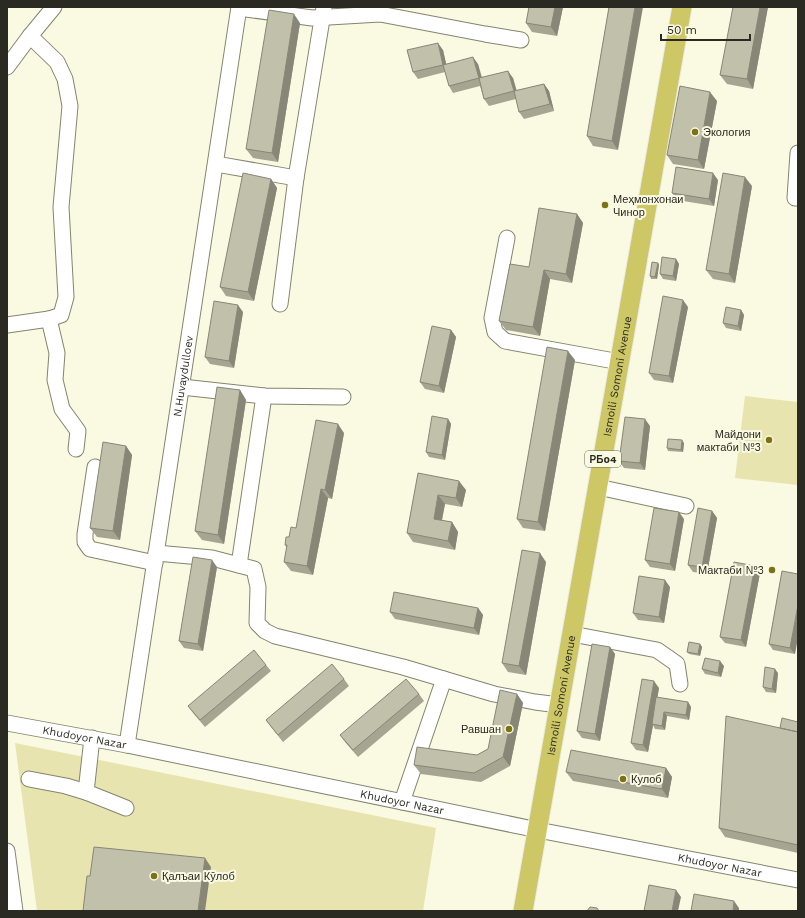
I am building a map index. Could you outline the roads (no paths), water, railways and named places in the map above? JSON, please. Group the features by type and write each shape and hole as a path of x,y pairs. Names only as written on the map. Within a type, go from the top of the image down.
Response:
{"main road":[{"name":"Ismoili Somoni Avenue","path":"523,911 682,7"}],"street":[{"path":"7,67 54,7"},
{"path":"239,7 312,18 323,12 380,14 521,40"},
{"name":"N.Huvaydulloev","path":"127,745 239,7"},
{"path":"280,304 296,178 323,12"},
{"path":"7,325 49,320 61,315 66,297 61,207 70,106 65,79 57,62 30,36"},
{"path":"798,153 794,198 798,198"},
{"path":"216,164 296,178"},
{"path":"506,238 492,318 494,332 504,340 620,362"},
{"path":"49,320 56,353 55,380 62,409 78,431 76,449"},
{"path":"182,387 264,396 343,397"},
{"path":"239,565 264,396"},
{"path":"95,467 85,534 85,542 90,549 156,558 212,558 254,569 258,587 257,623 265,631 275,636 403,667 494,694 559,705"},
{"path":"598,487 686,506"},
{"path":"572,634 657,650 677,664 680,684"},
{"path":"402,802 444,679"},
{"name":"Khudoyor Nazar","path":"7,723 92,738 538,830 798,880"},
{"path":"86,792 92,738"},
{"path":"29,779 66,786 86,792 126,808"},
{"path":"7,851 8,873 15,911"}],"place":[{"name":"Экология","path":"695,132"},
{"name":"Меҳмонхонаи Чинор","path":"605,205"},
{"name":"Майдони мактаби №3","path":"769,440"},
{"name":"Мактаби №3","path":"772,570"},
{"name":"Равшан","path":"509,729"},
{"name":"Кулоб","path":"623,779"},
{"name":"Қалъаи Кӯлоб","path":"154,876"}]}
